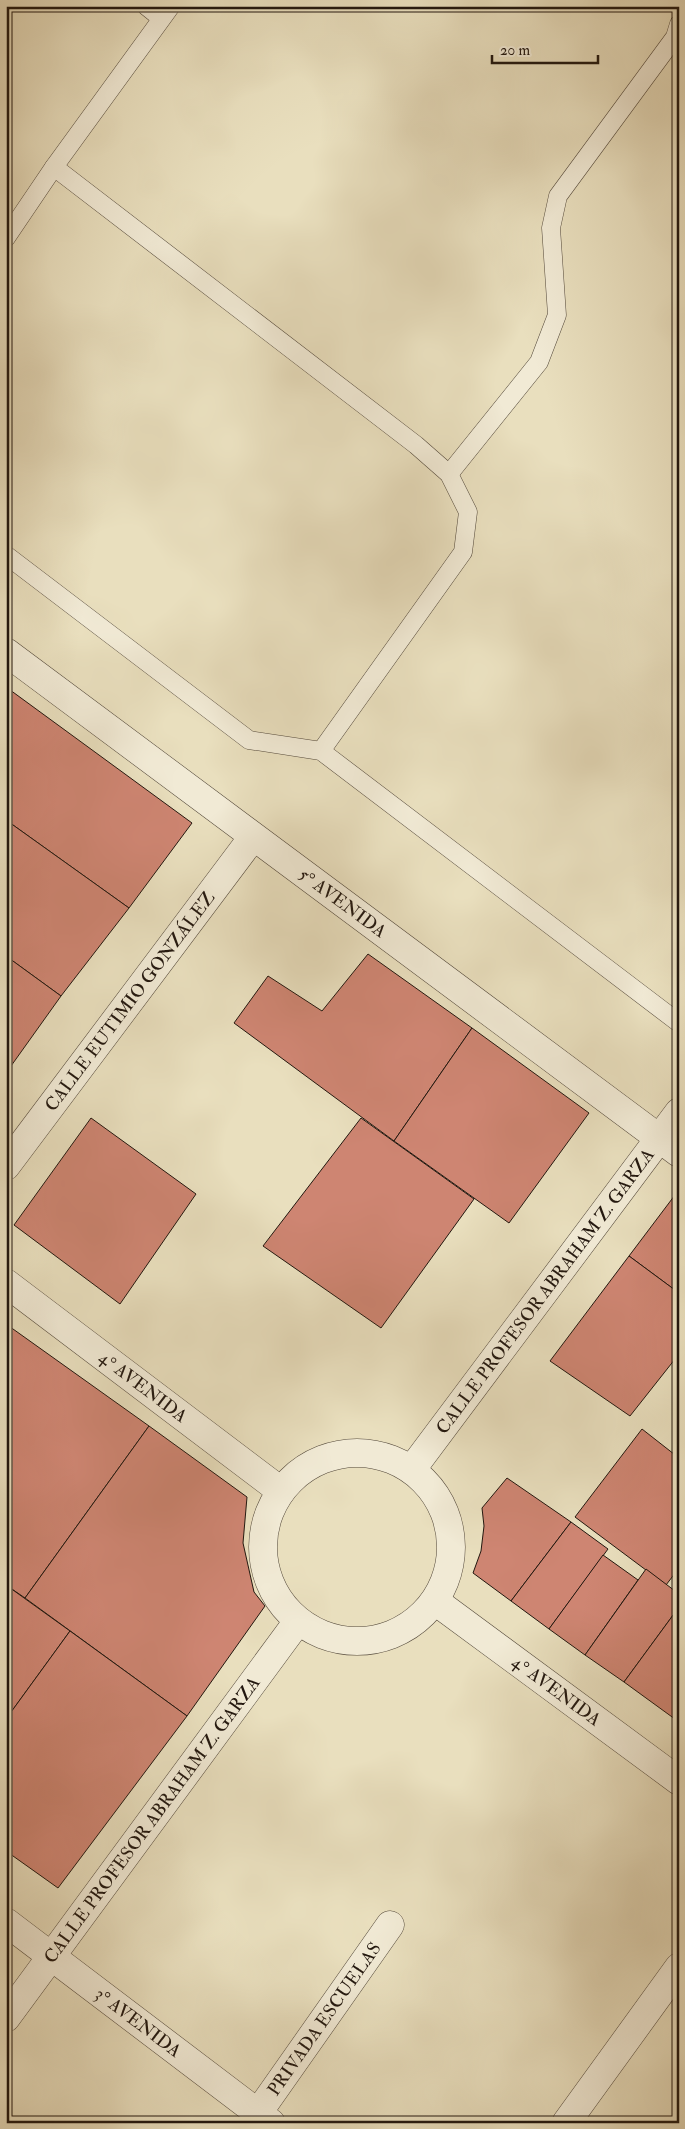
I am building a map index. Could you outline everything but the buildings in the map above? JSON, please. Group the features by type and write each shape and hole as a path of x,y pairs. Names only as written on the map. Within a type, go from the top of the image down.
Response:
{"street":[{"name":"5° AVENIDA","path":"6,652 669,1145"},
{"name":"CALLE EUTIMIO GONZÁLEZ","path":"6,1166 253,837"},
{"name":"CALLE PROFESOR ABRAHAM Z. GARZA","path":"412,1469 669,1145 679,1112"},
{"name":"4° AVENIDA","path":"6,1283 281,1491"},
{"path":"354,1452 385,1456 412,1469 433,1490 447,1516 452,1545 447,1574 434,1601 413,1623 386,1637 355,1641 325,1636 298,1621 275,1595 264,1563 264,1529 281,1491 297,1473 324,1458 354,1452"},
{"name":"4° AVENIDA","path":"434,1601 679,1781"},
{"name":"CALLE PROFESOR ABRAHAM Z. GARZA","path":"6,2018 298,1621"},
{"name":"3° AVENIDA","path":"6,1922 265,2118"},
{"name":"PRIVADA ESCUELAS","path":"265,2118 390,1925"},
{"path":"566,2123 679,1967"}],"lane":[{"path":"6,238 54,167 166,12 146,6"},
{"path":"449,474 539,362 557,315 551,228 558,196 675,37 679,24"},
{"path":"54,167 416,445 449,474 468,512 463,552 321,751"},
{"path":"6,555 249,740 321,751 679,1023"}]}
